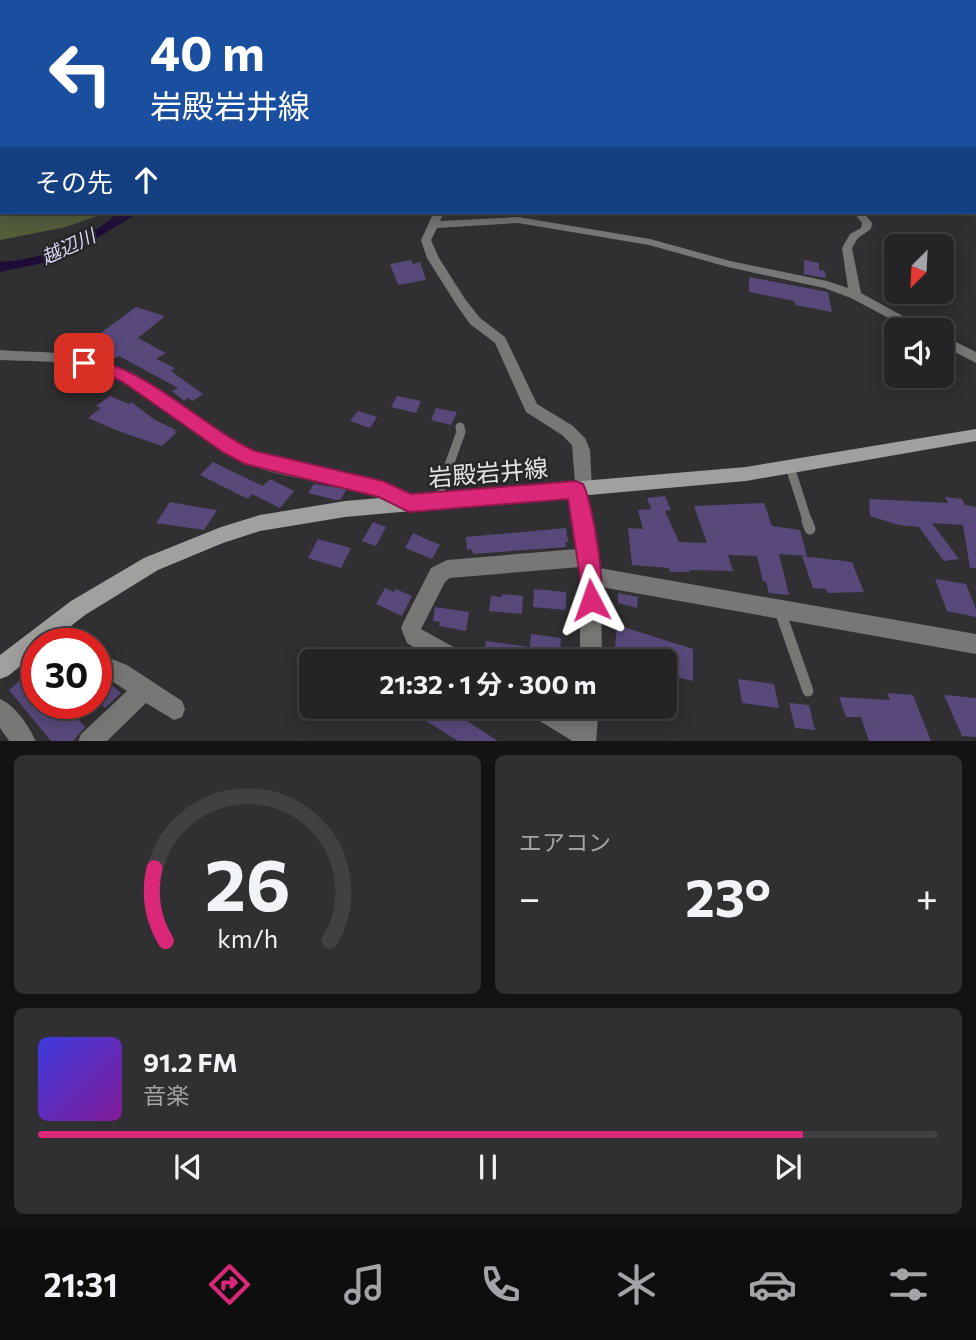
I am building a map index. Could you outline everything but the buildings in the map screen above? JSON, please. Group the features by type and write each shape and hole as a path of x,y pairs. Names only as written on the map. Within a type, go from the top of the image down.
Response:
{"main road":[{"name":"岩殿岩井線","path":"58,628 117,583 162,559 221,535 260,523 303,515 409,503 670,483 790,467 976,435"},
{"name":"岩殿岩井線","path":"0,668 21,654"}],"street":[{"path":"855,295 847,248 854,236 866,229 867,223 860,214"},
{"path":"591,649 589,567 580,489 582,449 576,438 539,416 531,408 500,340 475,321 460,302 433,258 426,240 436,218 518,220 650,242 728,264 827,285 855,295 900,318"},
{"path":"954,346 976,358"},
{"path":"0,355 104,366 128,378 230,448 252,458 383,490 409,503"},
{"path":"436,649 414,636 411,628 438,575 447,569 589,567 780,611 976,644"},
{"path":"112,670 174,709"},
{"path":"89,741 144,690"},
{"path":"0,710 25,741"},
{"path":"557,719 586,738 587,719"}],"lane":[{"path":"436,501 461,432 460,427"},
{"path":"790,467 810,529"},
{"path":"780,611 808,691"}],"green space":[{"path":"0,214 98,214 66,227 0,240"}],"water":[{"name":"越辺川","path":"117,214 137,214 62,259 0,272 0,262 33,257 64,248"}],"route":[{"path":"84,363 104,366 128,378 230,448 252,458 383,490 396,494 409,503 576,490 591,576 591,600"}]}
